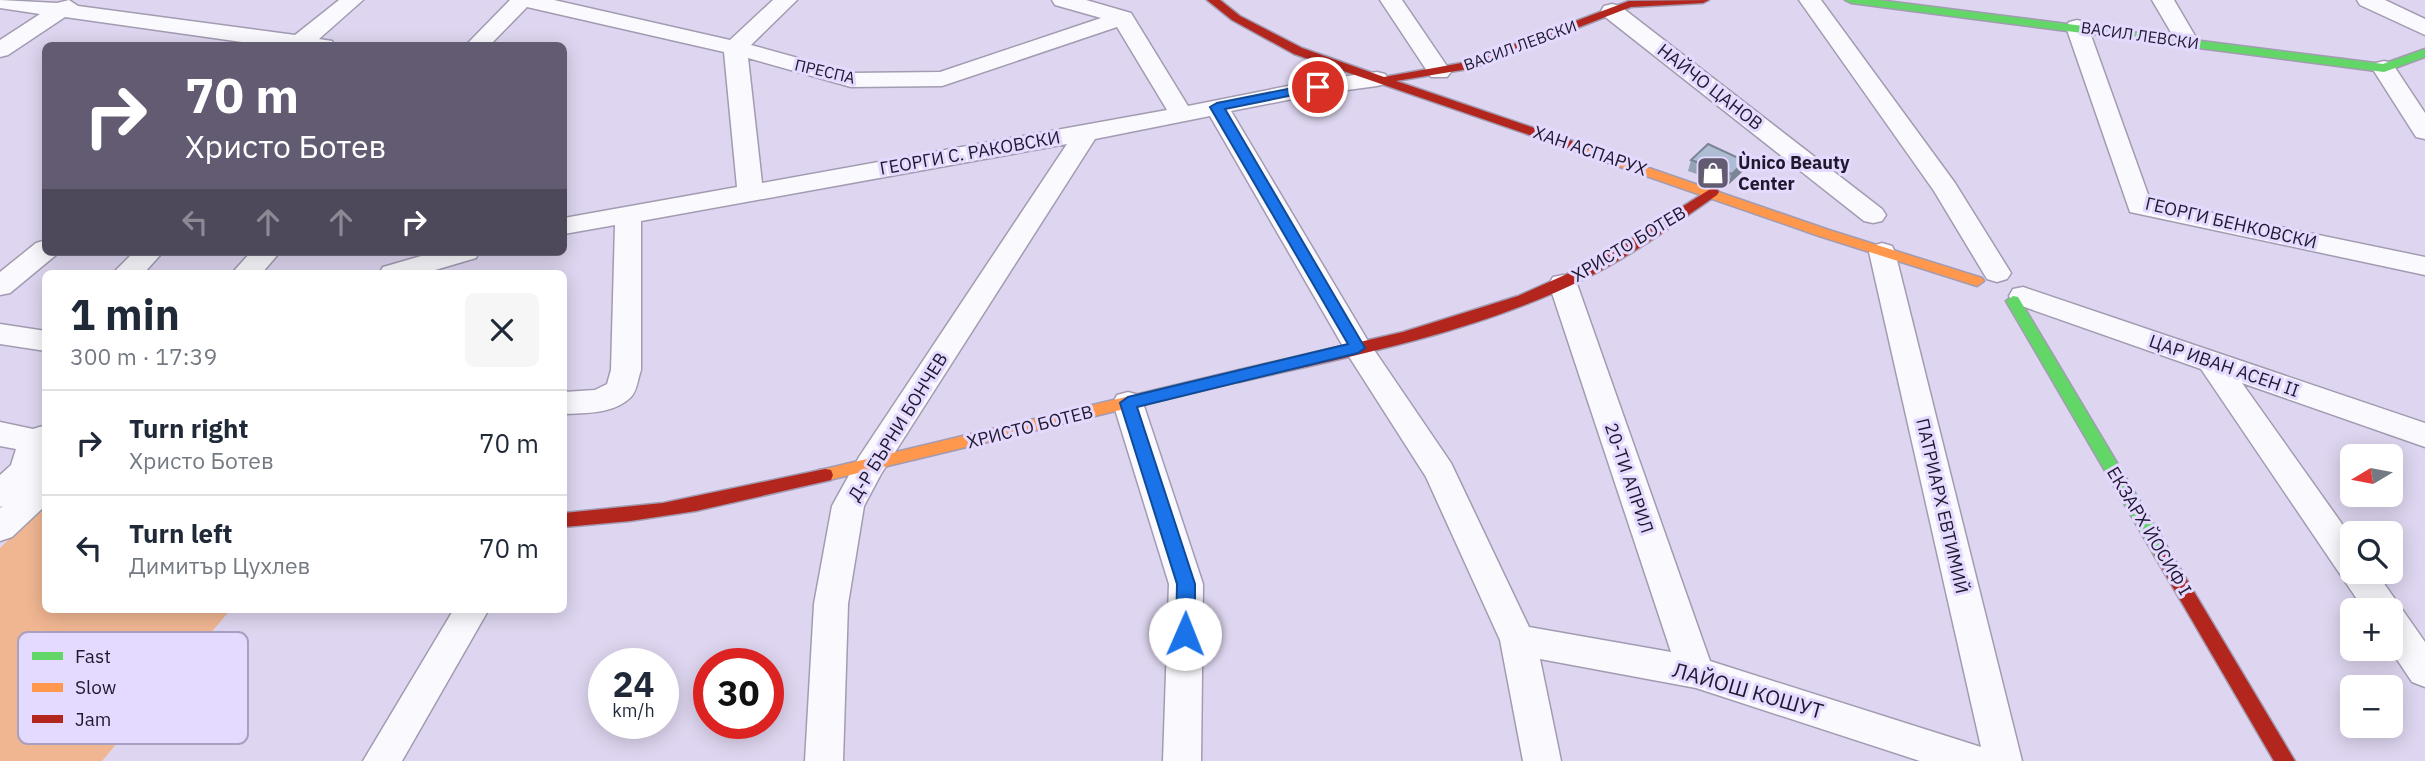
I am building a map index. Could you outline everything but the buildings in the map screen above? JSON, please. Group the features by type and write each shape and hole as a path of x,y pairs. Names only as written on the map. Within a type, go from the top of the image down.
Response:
{"street":[{"path":"300,42 352,0"},
{"path":"480,42 523,0"},
{"name":"ПРЕСПА","path":"523,0 735,48 851,80 942,79 1123,18"},
{"path":"750,191 735,48 786,0"},
{"path":"1063,0 1123,18 1181,114"},
{"name":"ХАН АСПАРУХ","path":"1213,0 1236,18 1298,51 1882,252 2002,288"},
{"path":"1391,0 1440,72"},
{"name":"ВАСИЛ ЛЕВСКИ","path":"1377,79 1440,72 1493,58 1622,5 1703,0"},
{"name":"ЕКЗАРХ ЙОСИФ I","path":"1810,0 1946,189 2002,288 2285,761"},
{"name":"ВАСИЛ ЛЕВСКИ","path":"1851,0 2077,26 2384,68 2425,53"},
{"path":"2163,0 2187,41"},
{"path":"2368,0 2425,28"},
{"path":"0,2 69,5 286,42"},
{"path":"0,50 69,5"},
{"name":"НАЙЧО ЦАНОВ","path":"1622,5 1874,215"},
{"name":"ГЕОРГИ БЕНКОВСКИ","path":"2077,26 2139,206 2425,265"},
{"path":"2384,68 2425,132"},
{"name":"ГЕОРГИ С. РАКОВСКИ","path":"567,225 1086,133 1318,87 1377,79"},
{"path":"1217,107 1358,348 1440,472 1518,640 1542,761"},
{"name":"Д-Р БЪРНИ БОНЧЕВ","path":"824,761 831,604 848,506 870,466 1086,133"},
{"name":"ХРИСТО БОТЕВ","path":"567,520 610,518 709,503 1358,348 1469,317 1563,284 1643,239 1712,192"},
{"path":"567,403 600,401 620,390 626,370 628,214"},
{"path":"0,286 42,252"},
{"name":"ПАТРИАРХ ЕВТИМИЙ","path":"1882,252 2003,761"},
{"path":"130,270 146,256"},
{"path":"249,270 263,256"},
{"path":"403,270 452,256"},
{"name":"20-ТИ АПРИЛ","path":"1563,284 1696,672"},
{"name":"ЦАР ИВАН АСЕН II","path":"2002,288 2425,435"},
{"path":"0,334 42,340"},
{"path":"2212,362 2340,548"},
{"path":"1128,403 1186,584 1182,761"},
{"path":"0,435 40,461"},
{"path":"0,494 40,461"},
{"path":"0,528 40,461"},
{"path":"382,761 470,613"},
{"name":"ЛАЙОШ КОШУТ","path":"1518,640 1696,672 1973,761"},
{"path":"2403,640 2425,671"}],"shaded area":[{"path":"42,507 42,613 228,613 211,632 18,632 18,744 116,744 102,761 0,761 0,548"}],"traffic: fast":[{"path":"1851,0 2384,68 2425,53"},
{"path":"2013,301 2163,555"}],"traffic: slow":[{"path":"1582,149 1824,233 1977,281"},
{"path":"825,475 1239,376"}],"traffic: jam":[{"path":"1213,0 1236,18 1298,51 1582,149"},
{"path":"1389,78 1470,65 1629,4 1703,0"},
{"path":"1239,376 1403,338 1523,300 1601,265 1712,192"},
{"path":"567,520 663,510 825,475"},
{"path":"2163,555 2285,761"}],"place":[{"name":"Ùnico Beauty Center","path":"1713,173"}],"route":[{"path":"1185,634 1186,584 1128,403 1358,348 1217,107 1318,87"}]}
